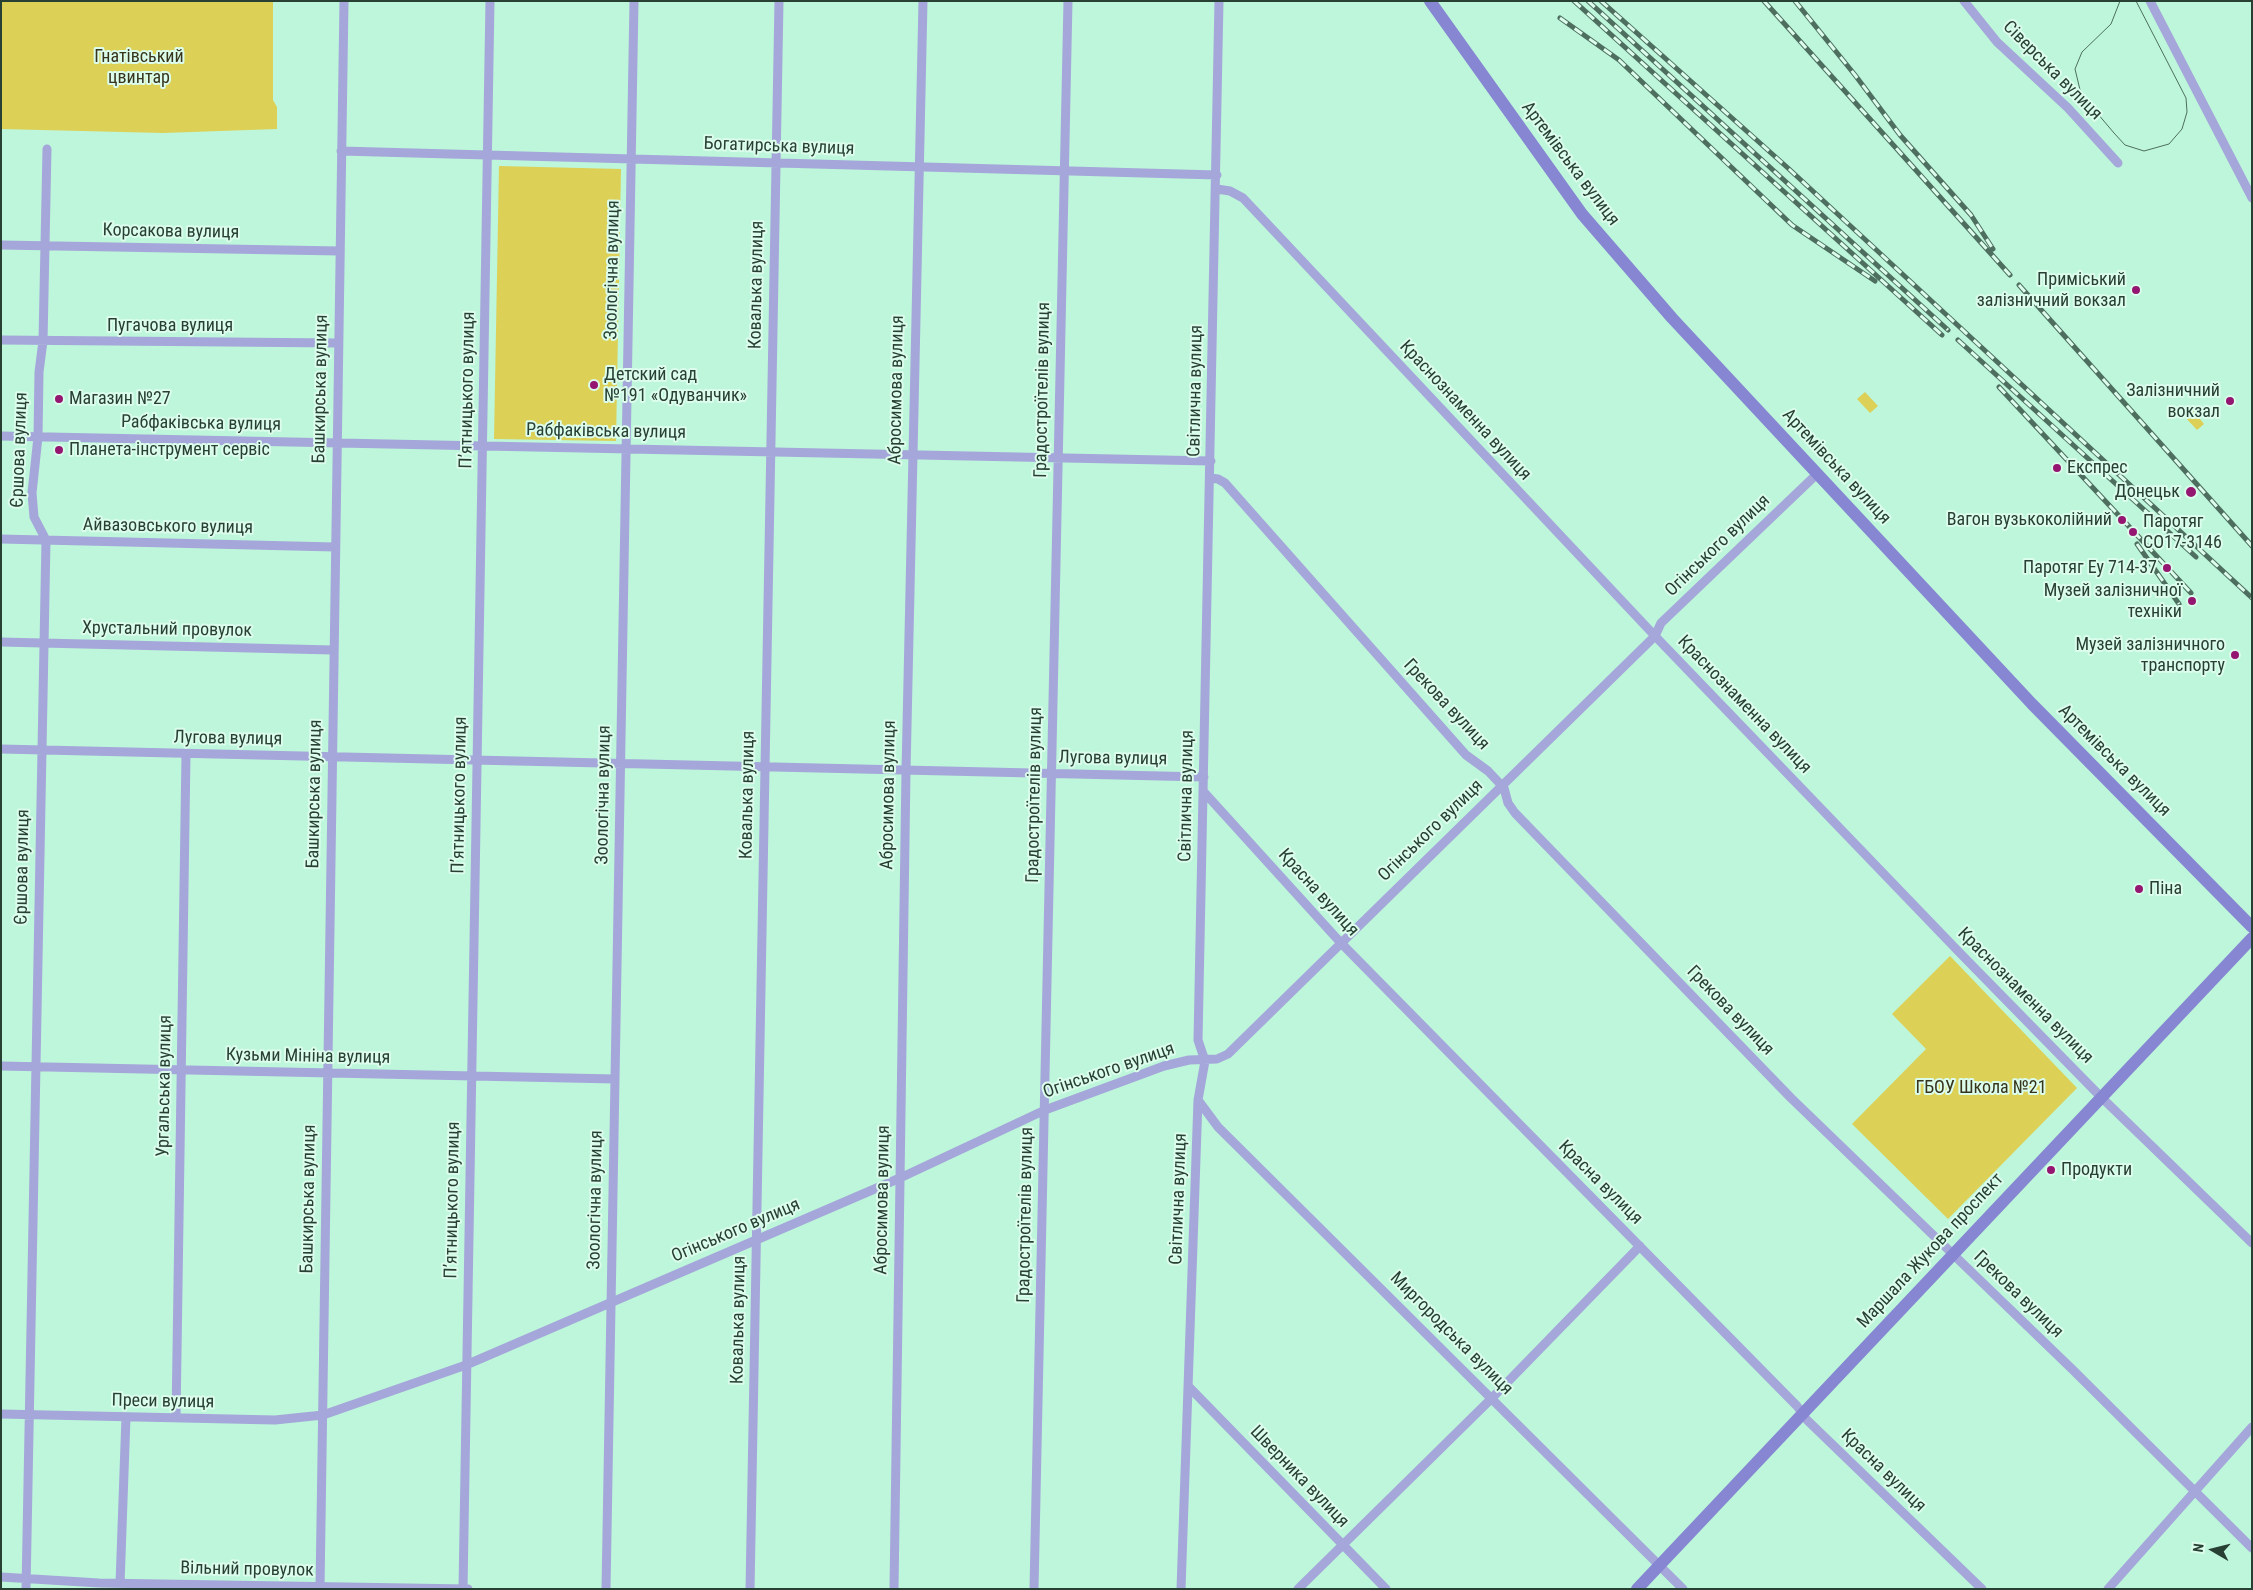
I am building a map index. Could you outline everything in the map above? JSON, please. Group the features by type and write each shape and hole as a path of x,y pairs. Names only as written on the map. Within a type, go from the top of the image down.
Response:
{"main road":[{"name":"Артемівська вулиця","path":"1430,1 1582,214 1672,318 2048,721 2252,927"},
{"name":"Маршала Жукова проспект","path":"1637,1589 2100,1096 2252,938"}],"street":[{"name":"Башкирська вулиця","path":"320,1587 326,1073 344,1"},
{"name":"П’ятницького вулиця","path":"463,1589 490,1"},
{"name":"Зоологічна вулиця","path":"606,1589 634,1"},
{"name":"Ковалька вулиця","path":"750,1589 779,1"},
{"name":"Абросимова вулиця","path":"894,1589 906,771 923,1"},
{"name":"Градостроїтелiв вулиця","path":"1034,1589 1068,1"},
{"name":"Світлична вулиця","path":"1181,1589 1198,1100 1205,1061 1198,1040 1217,189 1219,1"},
{"name":"Сіверська вулиця","path":"1964,1 1997,42 2068,108 2118,163"},
{"path":"2150,1 2252,198"},
{"name":"Єршова вулиця","path":"26,1585 46,540 34,517 32,493 38,437 39,372 44,341 47,149"},
{"name":"Богатирська вулиця","path":"341,151 1217,175"},
{"name":"Краснознаменна вулиця","path":"1217,189 1230,191 1243,198 1656,636 1959,952 2100,1096 2252,1243"},
{"name":"Корсакова вулиця","path":"1,245 340,251"},
{"name":"Пугачова вулиця","path":"1,340 338,343"},
{"name":"Рабфаківська вулиця","path":"1,436 1211,461"},
{"name":"Огінського вулиця","path":"323,1416 466,1365 900,1178 1044,1110 1164,1066 1189,1060 1205,1061 1228,1054 1340,942 1656,636 1661,623 1818,473"},
{"name":"Грекова вулиця","path":"1210,478 1218,479 1225,483 1466,755 1501,785 1506,793 1508,803 1515,813 1795,1102 2073,1370 2252,1548"},
{"name":"Айвазовського вулиця","path":"1,539 335,547"},
{"name":"Хрустальний провулок","path":"1,642 333,650"},
{"name":"Лугова вулиця","path":"1,749 1204,777"},
{"name":"Ургальська вулиця","path":"176,1418 186,754"},
{"name":"Красна вулиця","path":"1204,791 1340,942 1802,1413 1982,1589"},
{"name":"Кузьми Мініна вулиця","path":"1,1066 615,1079"},
{"name":"Миргородська вулиця","path":"1198,1100 1218,1127 1683,1589"},
{"path":"1298,1589 1492,1398 1640,1246"},
{"name":"Шверника вулиця","path":"1189,1387 1386,1589"},
{"name":"Преси вулиця","path":"1,1414 275,1420 323,1416"},
{"path":"120,1584 126,1417"},
{"path":"2108,1589 2193,1491 2252,1427"},
{"path":"1,1577 26,1585"},
{"name":"Вільний провулок","path":"26,1585 98,1586 120,1584 173,1587 468,1589"}],"green space":[{"name":"Гнатівський цвинтар","path":"1,1 273,1 273,100 277,107 277,129 163,133 1,129"},
{"path":"499,166 621,169 616,441 494,439"},
{"path":"1865,392 1878,406 1870,413 1857,399"},
{"path":"2193,410 2204,424 2197,430 2185,417"},
{"name":"ГБОУ Школа №21","path":"1950,956 2077,1088 1948,1219 1852,1124 1926,1049 1892,1014"}],"tram line":[{"path":"2120,1 2111,24 2082,52 2075,69 2081,94 2125,145 2144,151 2169,144 2182,129 2187,112 2186,98 2136,1"}],"railway":[{"path":"1574,1 1942,335"},
{"path":"1588,1 1948,330"},
{"path":"1601,1 1789,169 2252,598"},
{"path":"1764,1 2010,275"},
{"path":"1795,1 1855,75 1900,135 1971,215 1993,249"},
{"path":"1560,18 1619,60 1792,225 1875,281"},
{"path":"2019,285 2252,546"},
{"path":"1958,340 2196,557"},
{"path":"1999,387 2191,593"},
{"path":"2137,544 2179,604"}],"place":[{"name":"Приміський залізничний вокзал","path":"2136,290"},
{"name":"Детский сад №191 «Одуванчик»","path":"594,385"},
{"name":"Магазин №27","path":"59,399"},
{"name":"Залізничний вокзал","path":"2230,401"},
{"name":"Планета-інструмент сервіс","path":"59,450"},
{"name":"Експрес","path":"2057,468"},
{"name":"Донецьк","path":"2191,492"},
{"name":"Вагон вузькоколійний","path":"2122,520"},
{"name":"Паротяг СО17-3146","path":"2133,532"},
{"name":"Паротяг Еу 714-37","path":"2167,568"},
{"name":"Музей залізничної техніки","path":"2192,601"},
{"name":"Музей залізничного транспорту","path":"2235,655"},
{"name":"Піна","path":"2139,889"},
{"name":"Продукти","path":"2051,1170"}]}
